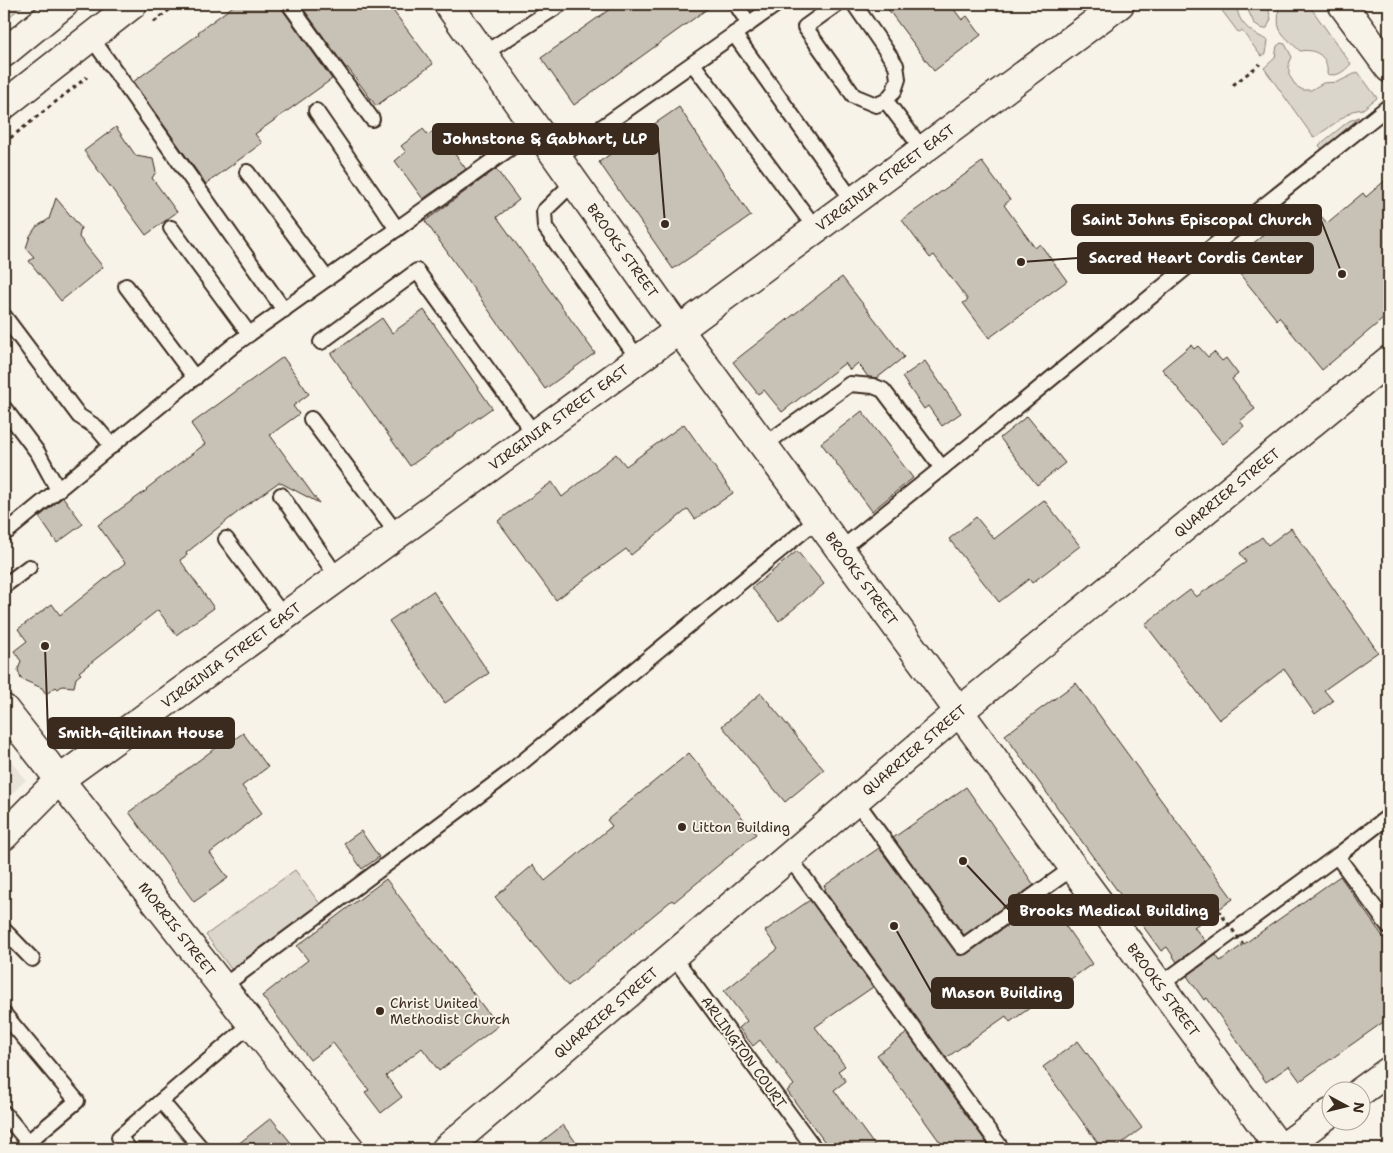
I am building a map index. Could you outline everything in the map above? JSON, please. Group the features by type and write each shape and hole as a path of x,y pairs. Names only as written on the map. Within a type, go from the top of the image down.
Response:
{"main road":[{"path":"4,53 64,4"},
{"path":"4,105 133,4"},
{"name":"BROOKS STREET","path":"448,4 679,330 1281,1149"},
{"name":"VIRGINIA STREET EAST","path":"4,836 59,780 639,360 1120,4"},
{"path":"1342,4 1389,68"},
{"name":"QUARRIER STREET","path":"446,1149 960,711 1389,360"},
{"name":"MORRIS STREET","path":"4,709 350,1149"},
{"path":"1370,1085 1389,1071"},
{"path":"1281,1149 1320,1120"}],"lane":[{"path":"289,4 372,119"},
{"path":"484,54 561,4"},
{"path":"736,4 749,24"},
{"path":"558,158 778,4"},
{"path":"837,4 805,27 854,96 876,105 886,101 894,91 898,79 896,65 854,4"},
{"path":"734,34 853,201"},
{"path":"91,37 284,310"},
{"path":"693,64 816,229"},
{"path":"886,101 922,150"},
{"path":"841,549 1187,267 1389,106"},
{"path":"316,110 397,229"},
{"path":"4,534 250,334 537,130"},
{"path":"247,172 327,279"},
{"path":"574,182 544,211 545,227 639,360"},
{"path":"171,228 250,334"},
{"path":"321,342 417,271 536,435"},
{"path":"126,286 194,378"},
{"path":"4,316 79,416 96,427 112,446"},
{"path":"764,445 850,384 873,386 883,390 942,468"},
{"path":"4,408 38,453 58,490"},
{"path":"311,419 398,535"},
{"path":"281,496 338,578"},
{"path":"222,987 510,773 818,519"},
{"path":"226,539 284,617"},
{"path":"4,586 29,567"},
{"path":"856,801 962,947 1074,867"},
{"path":"1160,985 1338,856 1389,816"},
{"path":"1338,856 1389,927"},
{"path":"790,857 1002,1149"},
{"path":"4,930 32,959"},
{"name":"ARLINGTON COURT","path":"673,956 815,1149"},
{"path":"4,1014 77,1101 28,1142 4,1114"},
{"path":"129,1149 119,1137 251,1024"},
{"path":"161,1101 202,1149"}],"path":[{"path":"1233,85 1260,64"},
{"path":"1218,910 1243,944"}],"shaded area":[{"path":"4,4 25,4 4,21"},
{"path":"1217,4 1237,4 1237,10 1242,22 1251,31 1268,40 1266,54 1261,56 1242,31 1238,32"},
{"path":"1245,4 1267,4 1271,19 1267,28 1263,29 1254,23"},
{"path":"1277,4 1308,4 1351,64 1340,73 1334,75 1327,74 1324,58 1316,52 1300,51 1282,33 1278,25"},
{"path":"1281,43 1285,44 1292,57 1289,64 1289,75 1296,86 1303,90 1311,90 1323,83 1338,82 1358,72 1377,98 1363,109 1352,111 1314,138 1264,68 1275,58 1277,46"},
{"path":"1359,117 1323,151 1319,145 1349,121"},
{"path":"4,752 26,780 4,801"},
{"path":"295,870 320,904 231,969 206,935"}],"building":[{"path":"236,4 280,4 332,79 255,134 262,143 206,184 133,82 199,34 198,32"},
{"path":"300,4 388,4 433,64 376,106"},
{"path":"617,4 714,4 574,105 541,58"},
{"path":"884,4 950,4 962,20 967,16 981,35 934,71"},
{"path":"679,107 751,216 673,269 599,162"},
{"path":"116,127 136,156 153,159 156,172 152,178 177,212 146,235 84,151"},
{"path":"423,129 428,135 436,129 466,169 423,199 395,161 406,152 401,146"},
{"path":"982,162 1010,200 1004,205 1035,248 1040,244 1067,281 989,338 963,303 968,300 934,255 930,258 902,220"},
{"path":"496,169 519,200 497,217 595,353 545,389 425,221"},
{"path":"1389,177 1389,314 1322,370 1279,317 1277,320 1230,262 1267,232 1265,228 1294,204 1304,216 1314,208 1327,223 1363,193 1366,197"},
{"path":"56,198 81,228 79,237 103,267 61,301 29,261 34,257 26,248 30,236 36,227 49,219"},
{"path":"842,277 904,357 877,378 868,377 858,363 850,370 845,363 782,412 764,390 758,394 733,362"},
{"path":"424,310 492,408 410,466 331,354 382,318 392,333"},
{"path":"1191,345 1194,349 1198,346 1208,357 1214,352 1222,361 1226,358 1238,374 1232,379 1255,409 1240,421 1244,426 1223,444 1162,369"},
{"path":"283,357 309,394 293,406 299,414 270,435 319,503 279,482 186,553 187,555 180,560 214,608 176,635 158,610 79,672 81,674 76,678 74,687 62,686 58,689 56,687 46,694 42,688 21,679 18,670 21,661 14,651 27,641 18,629 52,604 60,615 125,563 98,525 147,490 205,444 191,424"},
{"path":"925,361 961,413 942,426 928,406 924,409 902,377"},
{"path":"862,411 913,478 872,511 821,443"},
{"path":"1027,416 1065,463 1037,485 1000,438"},
{"path":"684,424 733,493 695,519 688,509 631,555 626,549 556,600 498,521 552,482 562,497 616,454 626,466"},
{"path":"63,497 83,524 57,543 39,517"},
{"path":"1044,500 1080,546 1032,583 1029,579 999,602 949,539 976,517 994,539"},
{"path":"1291,528 1378,652 1324,690 1333,701 1315,714 1284,669 1219,720 1145,624 1190,590 1196,597 1246,562 1240,553 1262,537 1268,545"},
{"path":"797,551 824,584 779,621 752,588"},
{"path":"433,591 489,673 445,703 389,621"},
{"path":"1076,683 1233,899 1194,927 1205,941 1177,962 1167,947 1161,951 1005,735"},
{"path":"761,693 824,770 785,802 722,726"},
{"path":"243,733 268,767 242,786 262,813 210,853 228,878 194,902 129,812 225,741 228,744"},
{"path":"689,753 756,834 568,986 495,897 533,865 545,881 612,826 607,820"},
{"path":"966,787 1034,885 964,935 893,838"},
{"path":"361,831 379,857 362,869 344,843"},
{"path":"879,848 958,955 967,954 1046,898 1092,964 1010,1022 1006,1016 946,1058 824,890 826,889 824,886"},
{"path":"1340,876 1389,945 1389,1018 1300,1081 1289,1066 1266,1082 1207,998 1204,1000 1187,976 1216,955 1220,961"},
{"name":"Christ United Methodist Church","path":"386,879 498,1026 439,1071 422,1048 386,1076 402,1097 381,1113 365,1092 369,1090 333,1043 310,1060 262,996 308,960 297,946"},
{"path":"810,900 873,987 815,1027 845,1066 838,1071 846,1081 834,1090 877,1149 830,1149 787,1091 794,1085 760,1040 753,1046 739,1028 747,1021 724,991 778,949 765,931"},
{"path":"907,1033 991,1149 945,1149 877,1055"},
{"path":"1078,1041 1142,1128 1114,1149 1102,1149 1043,1067"},
{"path":"271,1118 296,1149 232,1149"},
{"path":"563,1125 581,1149 532,1149"}],"place":[{"name":"Johnstone & Gabhart, LLP","path":"665,224"},
{"name":"Sacred Heart Cordis Center","path":"1021,262"},
{"name":"Saint Johns Episcopal Church","path":"1342,274"},
{"name":"Smith-Giltinan House","path":"45,646"},
{"name":"Litton Building","path":"682,827"},
{"name":"Brooks Medical Building","path":"963,861"},
{"name":"Mason Building","path":"894,926"},
{"name":"Christ United Methodist Church","path":"380,1011"}]}
